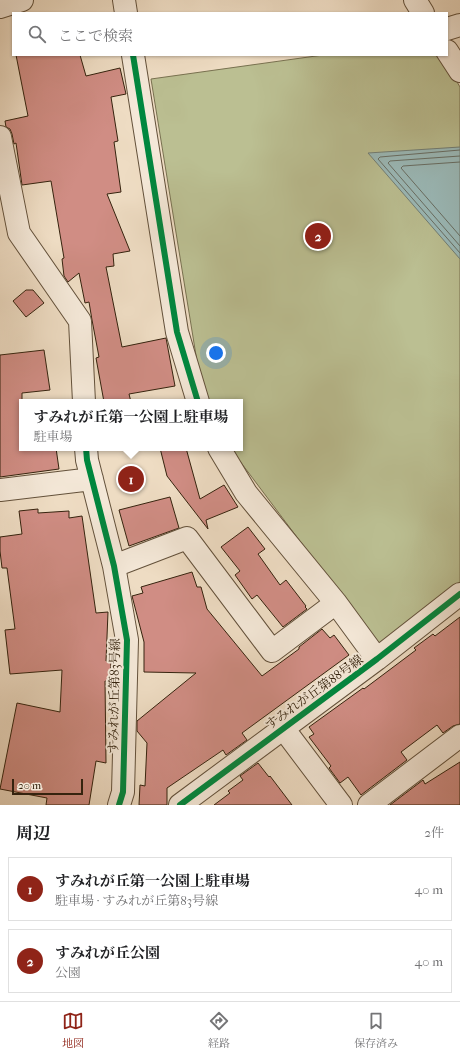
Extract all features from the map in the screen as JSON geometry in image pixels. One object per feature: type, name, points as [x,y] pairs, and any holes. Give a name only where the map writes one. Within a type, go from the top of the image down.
[{"type":"street","points":[[0,7],[22,0]]},
{"type":"street","points":[[124,0],[126,12]]},
{"type":"street","points":[[415,0],[422,12]]},
{"type":"street","points":[[448,29],[460,25]]},
{"type":"street","points":[[448,53],[460,71]]},
{"type":"street","points":[[133,56],[177,332],[197,399]]},
{"type":"street","points":[[0,137],[18,233],[80,321],[84,399]]},
{"type":"street","name":"すみれが丘第83号線","points":[[86,451],[87,460],[114,566],[127,640],[123,792],[119,805]]},
{"type":"street","points":[[221,451],[246,493],[336,603],[377,659]]},
{"type":"street","points":[[0,490],[92,479]]},
{"type":"street","points":[[114,566],[187,538],[272,651],[336,603]]},
{"type":"street","name":"すみれが丘第88号線","points":[[180,805],[377,659],[460,594]]},
{"type":"street","points":[[283,728],[341,805]]},
{"type":"street","points":[[368,805],[460,736]]},
{"type":"green space","points":[[316,56],[442,56],[460,87],[460,582],[378,645],[232,451],[243,451],[243,399],[206,399],[201,386],[151,79]]},
{"type":"water","points":[[460,147],[460,259],[368,153]]},
{"type":"building","points":[[16,56],[80,56],[86,76],[120,68],[126,94],[111,97],[118,141],[114,142],[121,192],[107,194],[130,251],[113,254],[114,266],[106,267],[122,347],[166,338],[175,386],[129,394],[130,399],[103,399],[96,358],[99,357],[89,302],[85,303],[79,273],[68,282],[64,276],[62,259],[64,258],[51,181],[22,185],[16,143],[14,144],[10,129],[6,127],[5,121],[28,116]]},
{"type":"building","points":[[26,290],[33,290],[44,303],[26,317],[13,301]]},
{"type":"building","points":[[44,350],[50,390],[22,393],[22,399],[19,399],[19,451],[56,451],[59,469],[0,477],[0,355]]},
{"type":"building","points":[[161,451],[187,451],[200,499],[224,485],[238,507],[206,520],[208,529],[167,476]]},
{"type":"building","points":[[170,497],[179,528],[129,546],[119,510]]},
{"type":"building","points":[[38,509],[38,513],[69,511],[69,518],[82,516],[96,613],[108,612],[106,661],[111,661],[110,682],[105,681],[106,763],[96,761],[89,805],[46,805],[47,798],[0,789],[17,703],[60,712],[62,670],[10,674],[5,630],[15,629],[7,568],[2,568],[0,537],[22,534],[19,511]]},
{"type":"building","points":[[248,527],[265,549],[258,554],[280,585],[286,580],[306,606],[305,607],[307,609],[283,627],[257,595],[252,599],[235,575],[240,571],[221,547]]},
{"type":"building","points":[[192,572],[197,587],[201,587],[207,609],[262,676],[299,649],[299,647],[322,629],[330,638],[334,635],[349,655],[242,733],[247,740],[226,755],[223,750],[167,788],[167,805],[139,805],[140,785],[145,786],[147,743],[137,731],[137,721],[196,673],[144,672],[144,642],[132,596],[143,593],[141,587]]},
{"type":"building","points":[[460,617],[460,724],[453,726],[443,733],[437,725],[401,752],[407,760],[361,795],[348,777],[340,783],[329,768],[331,766],[309,737],[314,734],[309,727],[363,688],[364,689],[416,650],[414,648],[433,634],[435,636]]},
{"type":"building","points":[[460,762],[460,805],[390,805],[423,780],[425,784]]},
{"type":"building","points":[[258,763],[292,805],[214,805],[230,793],[228,791],[243,780],[240,776]]},
{"type":"cycle path","points":[[133,56],[177,332],[197,399]]},
{"type":"cycle path","points":[[86,451],[87,460],[114,566],[127,640],[123,792],[119,805]]},
{"type":"cycle path","points":[[180,805],[377,659],[460,594]]},
{"type":"place","name":"すみれが丘公園","points":[[318,236]]},
{"type":"place","name":"すみれが丘第一公園上駐車場","points":[[131,479]]}]
